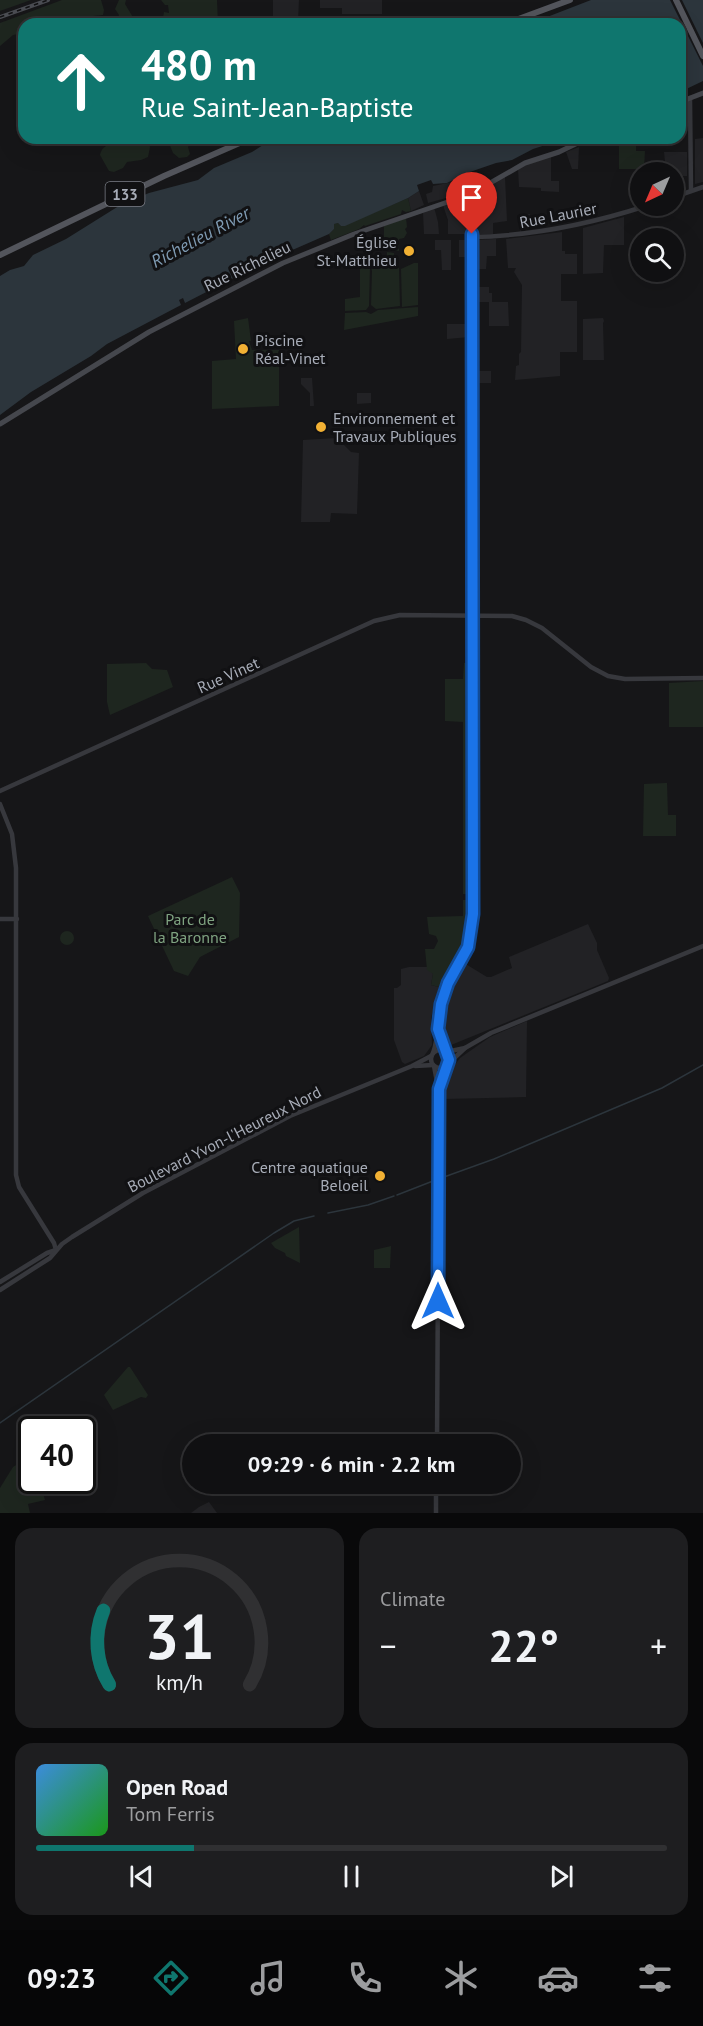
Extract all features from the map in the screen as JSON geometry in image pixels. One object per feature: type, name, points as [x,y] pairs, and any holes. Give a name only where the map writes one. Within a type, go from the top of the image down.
[{"type":"main road","points":[[521,18],[570,0]]},
{"type":"main road","points":[[678,0],[703,48]]},
{"type":"main road","points":[[678,0],[703,56]]},
{"type":"main road","points":[[686,100],[703,93]]},
{"type":"main road","name":"133","points":[[0,255],[164,176],[237,144]]},
{"type":"main road","name":"Rue Richelieu","points":[[0,424],[149,332],[283,262],[433,205],[471,194],[525,163],[576,144]]},
{"type":"street","points":[[690,98],[691,191]]},
{"type":"street","points":[[684,193],[703,187]]},
{"type":"street","points":[[437,1434],[439,1089],[432,1054],[443,994],[466,951],[472,926],[471,194]]},
{"type":"street","name":"Rue Laurier","points":[[472,237],[510,236],[585,224],[630,211]]},
{"type":"street","name":"Rue Vinet","points":[[0,791],[381,618],[400,615],[512,616],[533,623],[549,632],[591,667],[608,676],[703,678]]},
{"type":"street","points":[[0,804],[15,849],[16,1175],[19,1187],[54,1243],[56,1250]]},
{"type":"street","points":[[0,919],[17,919]]},
{"type":"street","points":[[433,1066],[440,1069],[465,1048],[495,1031],[703,946]]},
{"type":"street","points":[[438,1029],[445,1052],[449,1057],[439,1089]]},
{"type":"street","points":[[432,1054],[438,1050],[445,1052],[465,1048]]},
{"type":"street","name":"Boulevard Yvon-l'Heureux Nord","points":[[0,1290],[50,1258],[72,1237],[143,1193],[287,1117],[412,1066],[432,1054]]},
{"type":"street","name":"Boulevard Yvon-l'Heureux Nord","points":[[412,1066],[433,1066]]},
{"type":"street","name":"Boulevard Yvon-l'Heureux Nord","points":[[0,1282],[47,1253],[56,1250]]},
{"type":"street","points":[[436,1494],[436,1513]]},
{"type":"shaded area","points":[[273,0],[299,0],[298,18],[273,18]]},
{"type":"shaded area","points":[[320,0],[382,0],[382,14],[342,14],[342,8],[320,8]]},
{"type":"shaded area","points":[[703,138],[703,182],[695,184],[695,139]]},
{"type":"shaded area","points":[[579,147],[578,169],[572,169],[566,152]]},
{"type":"shaded area","points":[[664,152],[687,152],[687,176],[684,176],[684,162],[665,162]]},
{"type":"shaded area","points":[[551,157],[551,181],[559,181],[559,192],[519,187],[518,169]]},
{"type":"shaded area","points":[[505,177],[507,221],[493,223],[493,234],[476,234],[475,195]]},
{"type":"shaded area","points":[[462,180],[464,193],[428,203],[426,194],[432,192],[433,186]]},
{"type":"shaded area","points":[[419,191],[424,205],[411,211],[408,198]]},
{"type":"shaded area","points":[[468,199],[469,234],[448,234],[448,220],[443,205]]},
{"type":"shaded area","points":[[434,207],[439,234],[424,234],[423,213]]},
{"type":"shaded area","points":[[530,214],[532,227],[520,232],[519,216]]},
{"type":"shaded area","points":[[624,217],[624,245],[604,245],[603,273],[583,274],[583,228]]},
{"type":"shaded area","points":[[562,232],[562,251],[565,251],[565,254],[577,254],[577,274],[561,274],[561,301],[577,301],[577,352],[560,352],[560,376],[515,380],[516,366],[519,365],[521,352],[522,285],[514,272],[516,268],[508,268],[506,239]]},
{"type":"shaded area","points":[[496,239],[496,256],[487,256],[486,269],[475,269],[475,240]]},
{"type":"shaded area","points":[[435,240],[451,240],[451,270],[442,270],[441,250],[435,250]]},
{"type":"shaded area","points":[[459,240],[469,240],[469,257],[459,257]]},
{"type":"shaded area","points":[[475,287],[489,287],[492,302],[508,302],[509,326],[489,326],[489,302],[475,302]]},
{"type":"shaded area","points":[[603,318],[604,360],[583,360],[583,319]]},
{"type":"shaded area","points":[[447,324],[469,324],[469,337],[447,339]]},
{"type":"shaded area","points":[[475,371],[491,371],[491,383],[475,383]]},
{"type":"shaded area","points":[[301,378],[312,378],[314,406],[310,406],[310,393],[301,384]]},
{"type":"shaded area","points":[[357,393],[371,393],[371,403],[357,404]]},
{"type":"shaded area","points":[[337,438],[351,452],[359,453],[357,514],[331,513],[330,522],[301,522],[303,440]]},
{"type":"shaded area","points":[[588,924],[597,943],[597,950],[609,978],[608,981],[451,1045],[447,1044],[442,1027],[445,1001],[464,963],[487,977],[491,977],[512,968],[509,957]]},
{"type":"shaded area","points":[[427,967],[433,974],[431,985],[439,987],[431,1018],[432,1045],[424,1056],[405,1064],[402,1062],[394,1040],[394,988],[401,985],[401,969]]},
{"type":"shaded area","points":[[527,1021],[526,1097],[443,1099],[447,1075],[460,1058],[490,1037]]},
{"type":"shaded area","points":[[209,1502],[217,1513],[191,1513],[199,1507]]},
{"type":"green space","points":[[0,0],[31,0],[0,11]]},
{"type":"green space","points":[[62,0],[101,0],[104,10],[103,15],[82,18],[18,18],[18,34],[13,35],[0,46],[0,23]]},
{"type":"green space","points":[[119,0],[126,0],[125,4],[133,18],[118,18],[119,15],[115,9]]},
{"type":"green space","points":[[161,0],[217,0],[218,18],[163,18],[164,12],[169,13],[168,5]]},
{"type":"green space","points":[[149,144],[150,147],[148,157],[127,162],[123,168],[114,172],[109,171],[100,155],[101,151],[109,145]]},
{"type":"green space","points":[[169,144],[190,144],[188,147],[190,154],[187,157],[179,158],[173,153]]},
{"type":"green space","points":[[619,144],[636,144],[636,151],[645,151],[644,162],[630,162],[630,169],[619,169]]},
{"type":"green space","points":[[471,176],[473,190],[464,193],[462,180]]},
{"type":"green space","points":[[408,198],[411,211],[402,210],[401,214],[364,225],[331,240],[329,234],[334,229],[333,224],[345,225]]},
{"type":"green space","points":[[406,218],[407,233],[404,238],[399,239],[399,251],[384,249],[384,226]]},
{"type":"green space","points":[[387,252],[394,253],[394,264],[399,268],[400,306],[376,309],[371,305],[372,271],[370,263],[387,264]]},
{"type":"green space","points":[[418,263],[418,305],[402,307],[401,269]]},
{"type":"green space","points":[[360,264],[368,264],[370,267],[369,306],[366,310],[345,311],[345,299],[360,297]]},
{"type":"green space","points":[[418,307],[418,316],[344,330],[345,313],[366,312],[371,314],[378,310]]},
{"type":"green space","points":[[248,318],[251,341],[249,341],[252,350],[279,350],[279,406],[212,409],[212,361],[236,359],[234,321]]},
{"type":"green space","points":[[146,663],[152,669],[167,670],[173,687],[110,715],[107,702],[107,664]]},
{"type":"green space","points":[[464,663],[468,663],[471,667],[471,891],[468,894],[463,894],[463,722],[445,721],[445,679],[463,679]]},
{"type":"green space","points":[[703,681],[703,727],[669,727],[669,683]]},
{"type":"green space","points":[[667,783],[668,815],[676,815],[676,836],[643,836],[644,784]]},
{"type":"green space","name":"Parc de la Baronne","points":[[232,877],[240,893],[239,937],[200,957],[188,976],[174,971],[148,916]]},
{"type":"green space","points":[[463,900],[467,900],[466,927],[462,945],[439,987],[431,985],[433,974],[427,970],[425,949],[434,949],[438,941],[436,936],[429,934],[427,917],[463,916]]},
{"type":"green space","points":[[469,901],[471,903],[469,928],[464,947],[440,988],[465,942]]},
{"type":"green space","points":[[64,931],[70,931],[74,938],[70,945],[64,945],[60,941],[60,935]]},
{"type":"green space","points":[[299,1227],[300,1263],[286,1256],[271,1243]]},
{"type":"green space","points":[[391,1246],[390,1268],[374,1268],[374,1250]]},
{"type":"green space","points":[[128,1367],[148,1395],[146,1398],[141,1397],[113,1410],[104,1395]]},
{"type":"green space","points":[[18,1464],[18,1494],[43,1494],[45,1500],[28,1504],[30,1513],[0,1513],[0,1488],[13,1467]]},
{"type":"water","points":[[591,0],[703,0],[703,81],[686,89],[686,18],[544,18]]},
{"type":"water","name":"Richelieu River","points":[[265,144],[549,144],[512,160],[467,173],[447,183],[433,184],[431,180],[417,185],[419,191],[408,198],[345,226],[334,224],[334,229],[329,234],[265,262],[185,303],[183,298],[179,300],[181,305],[107,344],[31,392],[0,415],[0,276],[24,266],[33,255],[66,239],[122,204],[149,193],[198,180],[214,168],[252,152]]},
{"type":"pier","points":[[670,0],[682,0],[703,43],[703,66],[686,32],[686,18],[679,18]]},
{"type":"waterway","points":[[444,1177],[494,1159],[662,1088],[703,1065]]},
{"type":"waterway","points":[[397,1195],[433,1181]]},
{"type":"waterway","points":[[328,1213],[368,1205],[394,1196]]},
{"type":"waterway","points":[[0,1423],[274,1233],[294,1221],[314,1216]]},
{"type":"railway","points":[[0,17],[48,0]]},
{"type":"place","name":"Église St-Matthieu","points":[[409,251]]},
{"type":"place","name":"Piscine Réal-Vinet","points":[[243,349]]},
{"type":"place","name":"Environnement et Travaux Publiques","points":[[321,427]]},
{"type":"place","name":"Centre aquatique Beloeil","points":[[380,1176]]},
{"type":"route","points":[[438,1301],[439,1089],[449,1060],[438,1029],[438,1021],[444,992],[470,942],[473,914],[472,234]]}]
